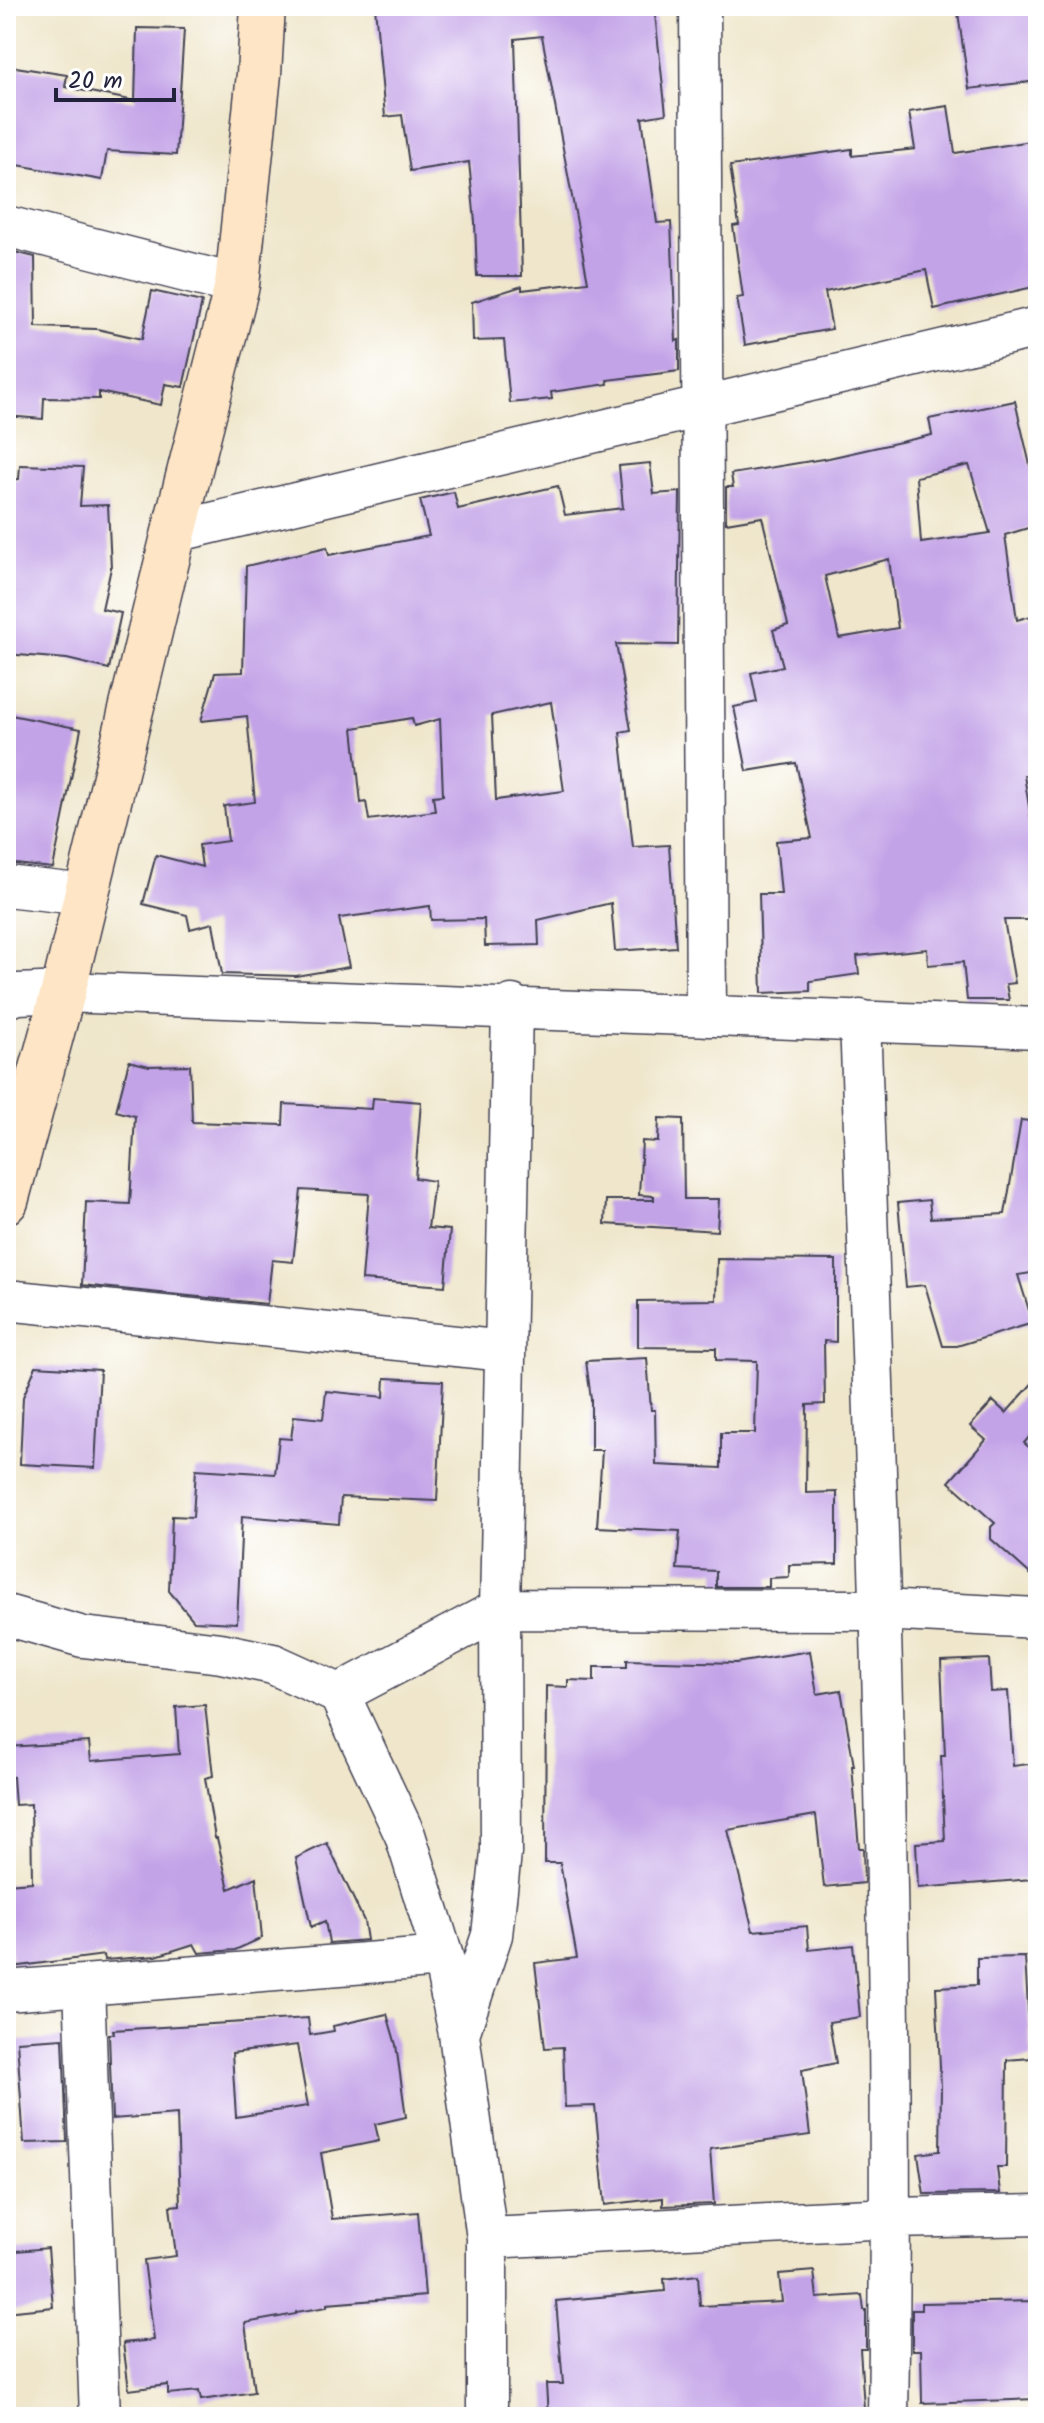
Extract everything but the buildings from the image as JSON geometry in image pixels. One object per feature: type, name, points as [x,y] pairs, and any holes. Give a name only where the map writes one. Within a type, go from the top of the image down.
[{"type":"street","points":[[6,1201],[63,992],[237,285],[263,6]]},
{"type":"street","points":[[700,6],[706,1016]]},
{"type":"street","points":[[6,226],[237,285]]},
{"type":"street","points":[[174,532],[1038,327]]},
{"type":"street","points":[[6,886],[87,895]]},
{"type":"street","points":[[6,998],[18,994],[63,992],[512,1005],[706,1016],[1038,1028]]},
{"type":"street","points":[[459,2034],[492,1935],[501,1853],[500,1609],[512,1005]]},
{"type":"street","points":[[860,1020],[881,1610],[891,2218],[888,2417]]},
{"type":"street","points":[[6,1300],[505,1351]]},
{"type":"street","points":[[339,1694],[500,1609],[881,1610],[1038,1618]]},
{"type":"street","points":[[6,1615],[83,1637],[221,1653],[273,1664],[339,1694],[405,1835],[443,1957],[459,2034],[487,2238],[487,2417]]},
{"type":"street","points":[[6,1991],[443,1957]]},
{"type":"street","points":[[84,1985],[100,2417]]},
{"type":"street","points":[[487,2238],[891,2218],[1038,2215]]}]
